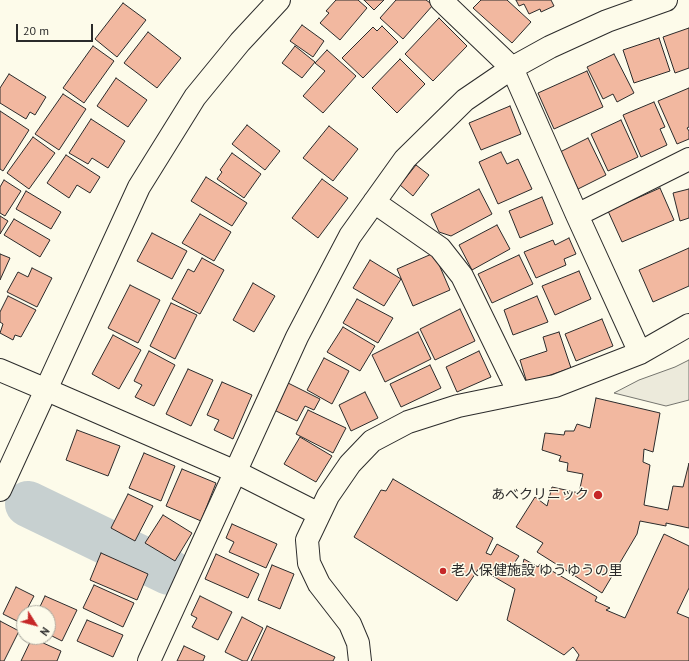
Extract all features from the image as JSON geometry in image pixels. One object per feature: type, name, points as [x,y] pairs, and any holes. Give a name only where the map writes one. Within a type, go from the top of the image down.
[{"type":"street","points":[[0,490],[139,187],[195,96],[240,42],[278,0]]},
{"type":"street","points":[[441,0],[512,68],[576,215],[640,353]]},
{"type":"street","points":[[150,661],[297,337],[350,236],[406,159],[466,100],[512,68],[550,47],[607,21],[666,0]]},
{"type":"street","points":[[576,215],[689,160]]},
{"type":"street","points":[[374,202],[440,248],[462,276],[519,394]]},
{"type":"street","points":[[360,661],[358,644],[350,624],[319,584],[308,563],[307,540],[328,496],[350,464],[372,441],[408,422],[458,406],[555,386],[640,353],[689,325]]},
{"type":"street","points":[[0,370],[236,472],[319,514]]},
{"type":"shaded area","points":[[689,360],[689,400],[666,406],[614,393],[639,380],[675,367]]},
{"type":"building","points":[[336,0],[358,0],[367,8],[340,40],[320,23],[329,13],[326,11]]},
{"type":"building","points":[[364,0],[384,0],[374,10]]},
{"type":"building","points":[[396,0],[426,0],[433,5],[403,39],[380,18]]},
{"type":"building","points":[[481,0],[507,0],[531,22],[512,43],[473,8]]},
{"type":"building","points":[[516,0],[551,0],[554,6],[541,12],[540,9],[529,14],[524,4],[519,6]]},
{"type":"building","points":[[123,3],[146,20],[117,57],[95,39]]},
{"type":"building","points":[[439,18],[467,46],[433,81],[405,54]]},
{"type":"building","points":[[302,25],[324,41],[313,57],[290,41]]},
{"type":"building","points":[[382,26],[398,42],[363,78],[342,58],[373,27],[377,31]]},
{"type":"building","points":[[689,28],[689,68],[675,73],[663,37]]},
{"type":"building","points":[[148,32],[181,58],[157,88],[124,63]]},
{"type":"building","points":[[659,38],[670,71],[634,83],[623,50]]},
{"type":"building","points":[[93,46],[114,61],[84,103],[63,88]]},
{"type":"building","points":[[295,46],[315,62],[302,78],[282,63]]},
{"type":"building","points":[[327,50],[356,76],[323,113],[303,96],[325,71],[315,63]]},
{"type":"building","points":[[614,54],[634,93],[617,102],[613,94],[603,99],[587,67]]},
{"type":"building","points":[[400,59],[425,84],[397,113],[372,88]]},
{"type":"building","points":[[587,71],[603,107],[554,129],[538,93]]},
{"type":"building","points":[[9,74],[46,97],[35,115],[30,112],[26,119],[0,103],[0,88]]},
{"type":"building","points":[[116,78],[147,100],[128,127],[97,106]]},
{"type":"building","points":[[689,88],[689,127],[687,128],[689,131],[689,139],[677,144],[658,101]]},
{"type":"building","points":[[63,94],[86,109],[59,150],[35,134]]},
{"type":"building","points":[[654,102],[665,127],[660,129],[667,145],[641,157],[623,115]]},
{"type":"building","points":[[510,106],[521,134],[481,150],[469,123]]},
{"type":"building","points":[[0,111],[29,130],[3,171],[0,169]]},
{"type":"building","points":[[91,119],[125,141],[108,168],[92,158],[88,164],[69,153]]},
{"type":"building","points":[[621,120],[638,157],[608,171],[591,134]]},
{"type":"building","points":[[247,125],[280,151],[265,170],[232,144]]},
{"type":"building","points":[[329,126],[358,149],[333,181],[303,158]]},
{"type":"building","points":[[33,137],[55,153],[29,189],[7,173]]},
{"type":"building","points":[[588,138],[606,175],[578,189],[560,152]]},
{"type":"building","points":[[501,152],[507,164],[518,159],[532,189],[498,204],[479,162]]},
{"type":"building","points":[[232,153],[261,174],[244,198],[217,179],[222,172],[220,170]]},
{"type":"building","points":[[66,155],[100,177],[90,193],[77,185],[69,198],[47,183]]},
{"type":"building","points":[[416,165],[429,175],[413,196],[400,185]]},
{"type":"building","points":[[206,177],[247,203],[232,226],[191,201]]},
{"type":"building","points":[[322,179],[348,198],[318,238],[292,218]]},
{"type":"building","points":[[4,180],[21,191],[5,216],[0,213],[0,187]]},
{"type":"building","points":[[660,188],[674,220],[622,242],[608,211]]},
{"type":"building","points":[[479,189],[492,214],[451,236],[439,232],[431,214]]},
{"type":"building","points":[[689,189],[689,218],[680,221],[673,193]]},
{"type":"building","points":[[26,191],[61,212],[51,229],[16,209]]},
{"type":"building","points":[[542,197],[553,224],[520,238],[509,211]]},
{"type":"building","points":[[200,214],[231,232],[214,261],[182,243]]},
{"type":"building","points":[[0,216],[8,221],[0,234]]},
{"type":"building","points":[[14,219],[50,240],[40,257],[4,235]]},
{"type":"building","points":[[497,225],[510,249],[472,270],[459,245]]},
{"type":"building","points":[[152,233],[187,251],[172,279],[137,261]]},
{"type":"building","points":[[569,238],[576,254],[564,259],[566,265],[536,278],[524,252],[553,240],[555,245]]},
{"type":"building","points":[[689,248],[689,286],[653,302],[639,270]]},
{"type":"building","points":[[434,253],[450,290],[413,306],[397,269]]},
{"type":"building","points":[[0,254],[10,258],[0,280]]},
{"type":"building","points":[[519,255],[533,284],[492,303],[478,274]]},
{"type":"building","points":[[202,258],[224,270],[200,314],[172,299],[188,269],[194,272]]},
{"type":"building","points":[[370,260],[401,279],[384,306],[353,288]]},
{"type":"building","points":[[32,268],[52,278],[37,307],[7,292],[18,272],[28,277]]},
{"type":"building","points":[[579,271],[591,299],[555,315],[542,286]]},
{"type":"building","points":[[253,283],[275,296],[254,332],[233,320]]},
{"type":"building","points":[[130,285],[160,300],[138,343],[108,328]]},
{"type":"building","points":[[8,296],[36,310],[21,337],[15,335],[13,340],[0,333],[3,324],[0,322],[0,312]]},
{"type":"building","points":[[537,296],[548,322],[513,335],[504,310]]},
{"type":"building","points":[[357,299],[393,318],[378,343],[343,323]]},
{"type":"building","points":[[171,303],[197,315],[175,359],[150,346]]},
{"type":"building","points":[[460,309],[475,341],[435,360],[420,329]]},
{"type":"building","points":[[602,319],[613,346],[576,361],[565,334]]},
{"type":"building","points":[[343,327],[375,346],[360,371],[327,352]]},
{"type":"building","points":[[418,332],[431,359],[385,382],[372,355]]},
{"type":"building","points":[[559,332],[571,368],[527,383],[520,360],[547,351],[543,337]]},
{"type":"building","points":[[113,335],[141,350],[119,389],[92,374]]},
{"type":"building","points":[[149,351],[175,365],[154,406],[135,397],[142,385],[134,381]]},
{"type":"building","points":[[479,351],[491,377],[457,392],[446,367]]},
{"type":"building","points":[[324,358],[349,371],[332,404],[307,390]]},
{"type":"building","points":[[430,365],[441,388],[401,407],[390,384]]},
{"type":"building","points":[[188,369],[213,380],[191,426],[166,414]]},
{"type":"building","points":[[222,382],[252,395],[233,439],[214,430],[219,420],[207,415]]},
{"type":"building","points":[[288,383],[320,399],[314,410],[305,406],[297,421],[274,410]]},
{"type":"building","points":[[365,392],[378,418],[351,431],[339,405]]},
{"type":"building","name":"あべクリニック","points":[[596,398],[660,413],[653,452],[644,449],[643,462],[650,465],[644,505],[668,510],[673,486],[683,487],[689,463],[689,528],[666,523],[666,526],[640,521],[637,534],[602,593],[537,552],[543,543],[516,527],[535,497],[547,506],[552,487],[579,493],[583,474],[567,471],[568,463],[559,461],[561,456],[542,450],[545,433],[564,435],[565,431],[574,431],[577,424],[590,428]]},
{"type":"building","points":[[308,410],[346,428],[333,453],[296,434]]},
{"type":"building","points":[[77,430],[120,446],[108,476],[66,460]]},
{"type":"building","points":[[300,437],[332,456],[316,482],[284,464]]},
{"type":"building","points":[[144,453],[175,466],[161,501],[129,488]]},
{"type":"building","points":[[182,469],[216,483],[201,521],[166,506]]},
{"type":"building","name":"老人保健施設 ゆうゆうの里","points":[[393,479],[493,538],[486,553],[491,555],[497,544],[519,556],[511,568],[521,573],[524,559],[538,567],[540,564],[597,597],[595,601],[610,608],[606,610],[625,618],[664,534],[689,546],[689,588],[677,613],[689,618],[689,661],[576,661],[579,655],[573,647],[564,655],[507,620],[515,589],[479,568],[457,601],[354,537],[381,490],[386,491]]},
{"type":"building","points":[[128,494],[153,506],[135,541],[111,528]]},
{"type":"building","points":[[163,515],[192,533],[175,561],[145,543]]},
{"type":"building","points":[[232,524],[277,544],[266,568],[229,552],[234,542],[226,538]]},
{"type":"building","points":[[101,553],[148,574],[137,600],[90,580]]},
{"type":"building","points":[[216,554],[259,574],[248,598],[205,579]]},
{"type":"building","points":[[272,565],[294,574],[280,609],[258,600]]},
{"type":"building","points":[[94,585],[134,603],[123,627],[83,608]]},
{"type":"building","points":[[16,587],[34,596],[29,605],[16,605],[16,620],[3,614]]},
{"type":"building","points":[[45,596],[77,610],[62,641],[56,638],[56,605],[41,605]]},
{"type":"building","points":[[200,596],[232,612],[218,640],[192,627],[197,618],[191,615]]},
{"type":"building","points":[[242,617],[263,628],[247,661],[243,661],[225,652]]},
{"type":"building","points":[[87,620],[123,635],[113,657],[77,641]]},
{"type":"building","points":[[0,621],[16,629],[16,637],[4,661],[0,661]]},
{"type":"building","points":[[267,626],[335,657],[333,661],[251,661]]},
{"type":"building","points":[[29,645],[48,645],[61,651],[57,661],[21,661]]},
{"type":"building","points":[[184,646],[205,656],[203,661],[177,661]]},
{"type":"waterway","points":[[28,504],[169,572]]},
{"type":"place","name":"あべクリニック","points":[[598,495]]},
{"type":"place","name":"老人保健施設 ゆうゆうの里","points":[[443,571]]}]
